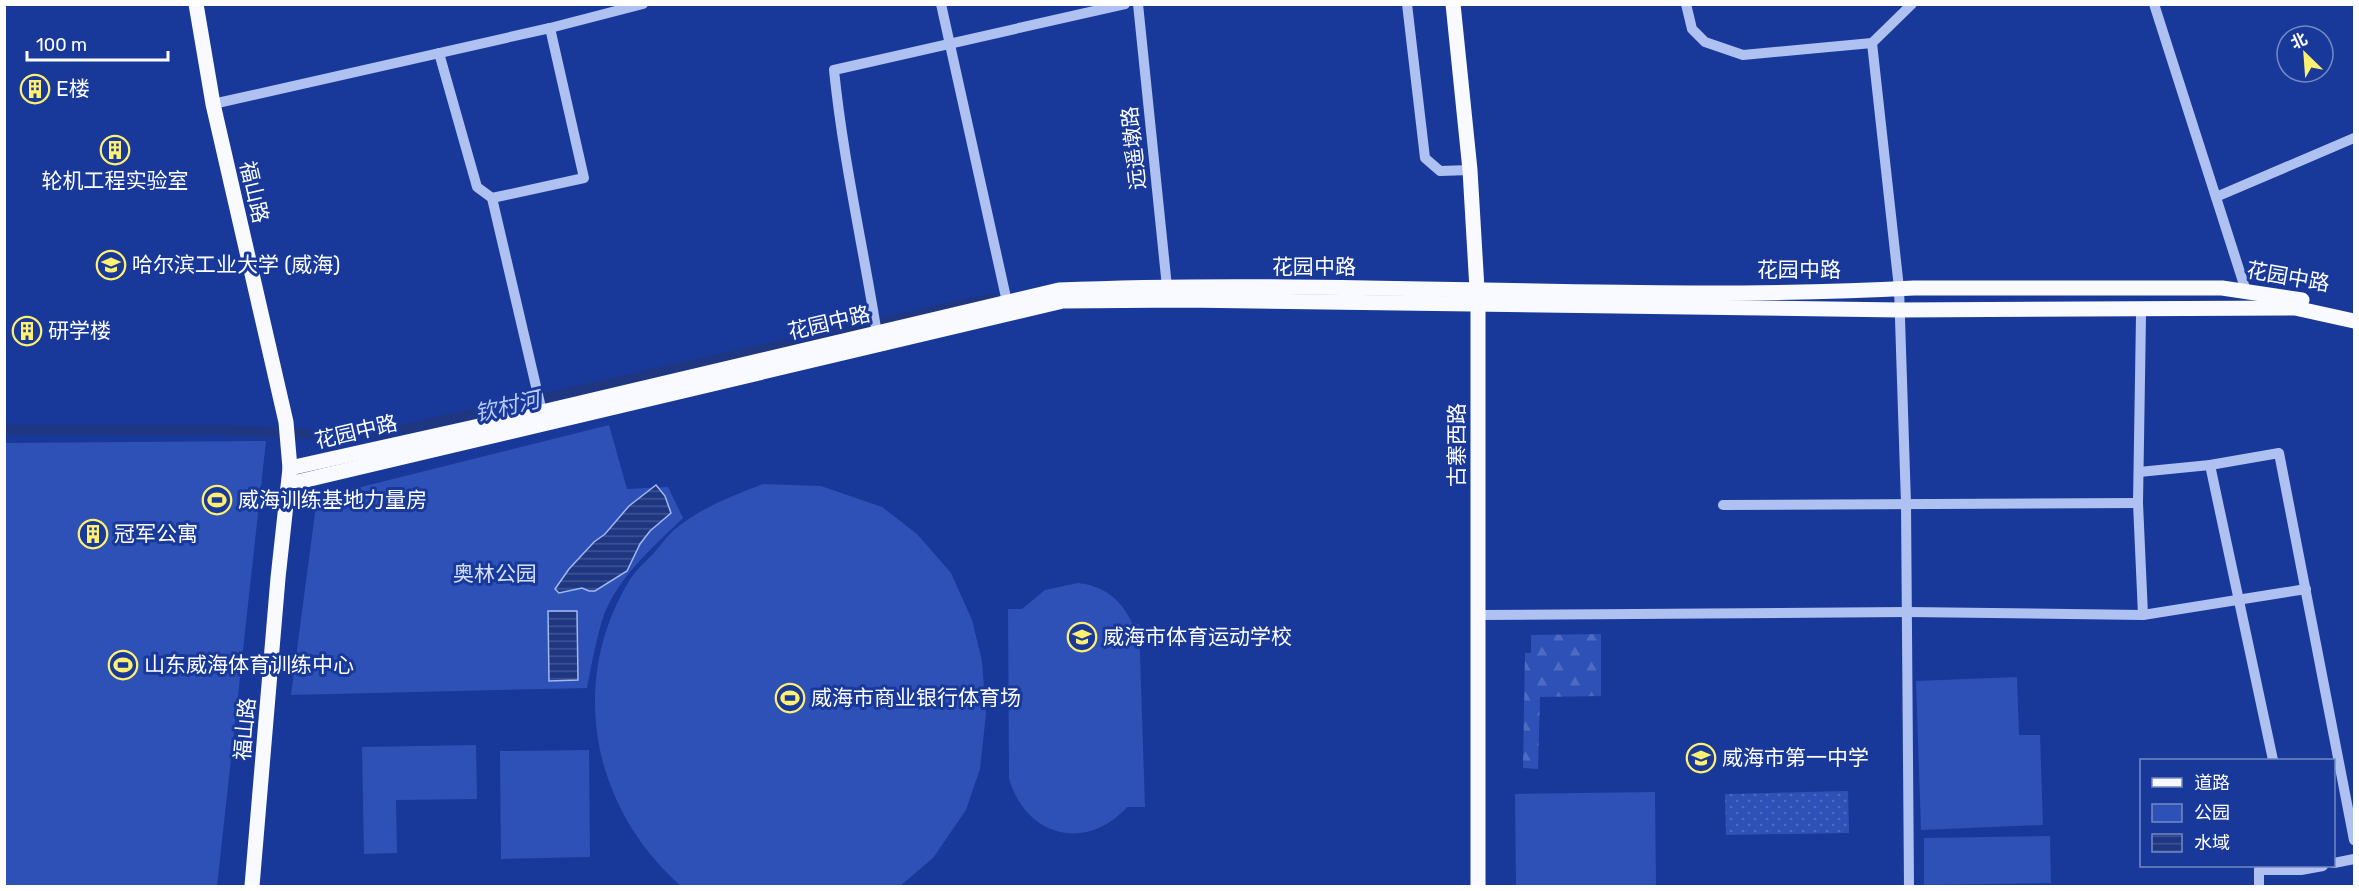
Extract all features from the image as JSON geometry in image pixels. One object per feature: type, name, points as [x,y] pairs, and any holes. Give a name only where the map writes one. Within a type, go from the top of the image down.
[{"type":"main road","name":"福山路","points":[[196,4],[213,104],[286,422],[290,468],[278,578],[252,886]]},
{"type":"main road","name":"古寨西路","points":[[1453,4],[1470,170],[1478,306],[1478,886]]},
{"type":"main road","name":"花园中路","points":[[290,468],[876,328],[1059,290],[1167,287],[1663,291],[2222,288],[2355,311]]},
{"type":"main road","points":[[289,484],[1062,301],[1184,300],[1478,306],[1899,309],[2295,308],[2355,321]]},
{"type":"street","points":[[213,104],[550,28],[643,4]]},
{"type":"street","points":[[941,4],[1007,302]]},
{"type":"street","points":[[876,328],[864,250],[840,128],[834,70],[1125,4]]},
{"type":"street","name":"远遥墩路","points":[[1138,4],[1167,287]]},
{"type":"street","points":[[1407,4],[1425,158],[1440,171],[1470,170]]},
{"type":"street","points":[[1686,4],[1692,29],[1705,42],[1743,55],[1872,43],[1912,4]]},
{"type":"street","points":[[2154,4],[2246,291]]},
{"type":"street","points":[[492,198],[584,178],[550,28]]},
{"type":"street","points":[[1872,43],[1899,288],[1906,504],[1909,886]]},
{"type":"street","points":[[439,53],[477,187],[492,198],[541,409]]},
{"type":"street","points":[[2216,197],[2355,138]]},
{"type":"street","points":[[2140,316],[2138,503],[2143,615]]},
{"type":"street","points":[[2139,472],[2210,465],[2279,453],[2355,840]]},
{"type":"street","points":[[2210,465],[2273,759]]},
{"type":"street","points":[[1723,505],[2138,503]]},
{"type":"street","points":[[1478,615],[1907,612],[2143,615],[2306,589]]},
{"type":"street","points":[[2335,863],[2355,859]]},
{"type":"street","points":[[2259,886],[2261,868],[2301,870],[2318,867]]},
{"type":"green space","name":"奥林公园","points":[[609,425],[627,489],[668,487],[683,518],[624,579],[607,608],[595,648],[587,688],[291,695],[317,498]]},
{"type":"green space","name":"山东威海体育训练中心","points":[[266,441],[217,886],[5,886],[5,443]]},
{"type":"green space","name":"威海市商业银行体育场","points":[[763,484],[821,486],[882,507],[917,534],[951,573],[972,620],[982,661],[986,714],[980,769],[966,810],[933,858],[900,886],[681,886],[651,855],[627,820],[610,783],[599,743],[595,702],[599,661],[610,621],[629,581],[668,536],[684,522],[717,503]]},
{"type":"green space","points":[[1078,583],[1096,587],[1111,595],[1123,607],[1132,623],[1139,624],[1145,807],[1127,807],[1111,821],[1094,830],[1076,833],[1059,832],[1043,825],[1028,813],[1017,798],[1009,778],[1008,609],[1022,609],[1045,590]]},
{"type":"green space","points":[[1601,634],[1601,696],[1540,697],[1538,769],[1523,768],[1525,653],[1531,653],[1531,635]]},
{"type":"green space","points":[[2017,677],[2019,735],[2040,735],[2043,825],[1921,830],[1916,681]]},
{"type":"green space","points":[[476,745],[477,799],[396,800],[397,853],[364,854],[362,747]]},
{"type":"green space","points":[[589,750],[590,857],[501,859],[500,751]]},
{"type":"green space","points":[[1848,791],[1849,833],[1726,835],[1725,794]]},
{"type":"green space","points":[[1655,792],[1656,886],[1516,886],[1515,794]]},
{"type":"green space","points":[[2050,836],[2051,883],[1924,885],[1924,838]]},
{"type":"water","points":[[656,485],[665,496],[671,513],[650,531],[640,544],[627,571],[595,591],[582,588],[559,593],[555,589],[569,569],[594,542],[605,534],[629,506]]},
{"type":"water","points":[[548,611],[577,611],[578,680],[549,681]]},
{"type":"waterway","name":"钦村河","points":[[4,430],[220,430],[354,436],[383,434],[992,298]]},
{"type":"place","name":"E楼","points":[[35,89]]},
{"type":"place","name":"轮机工程实验室","points":[[115,150]]},
{"type":"place","name":"哈尔滨工业大学 (威海)","points":[[111,265]]},
{"type":"place","name":"研学楼","points":[[27,331]]},
{"type":"place","name":"威海训练基地力量房","points":[[217,500]]},
{"type":"place","name":"冠军公寓","points":[[93,534]]},
{"type":"place","name":"威海市体育运动学校","points":[[1082,637]]},
{"type":"place","name":"山东威海体育训练中心","points":[[123,665]]},
{"type":"place","name":"威海市商业银行体育场","points":[[790,698]]},
{"type":"place","name":"威海市第一中学","points":[[1701,758]]}]
